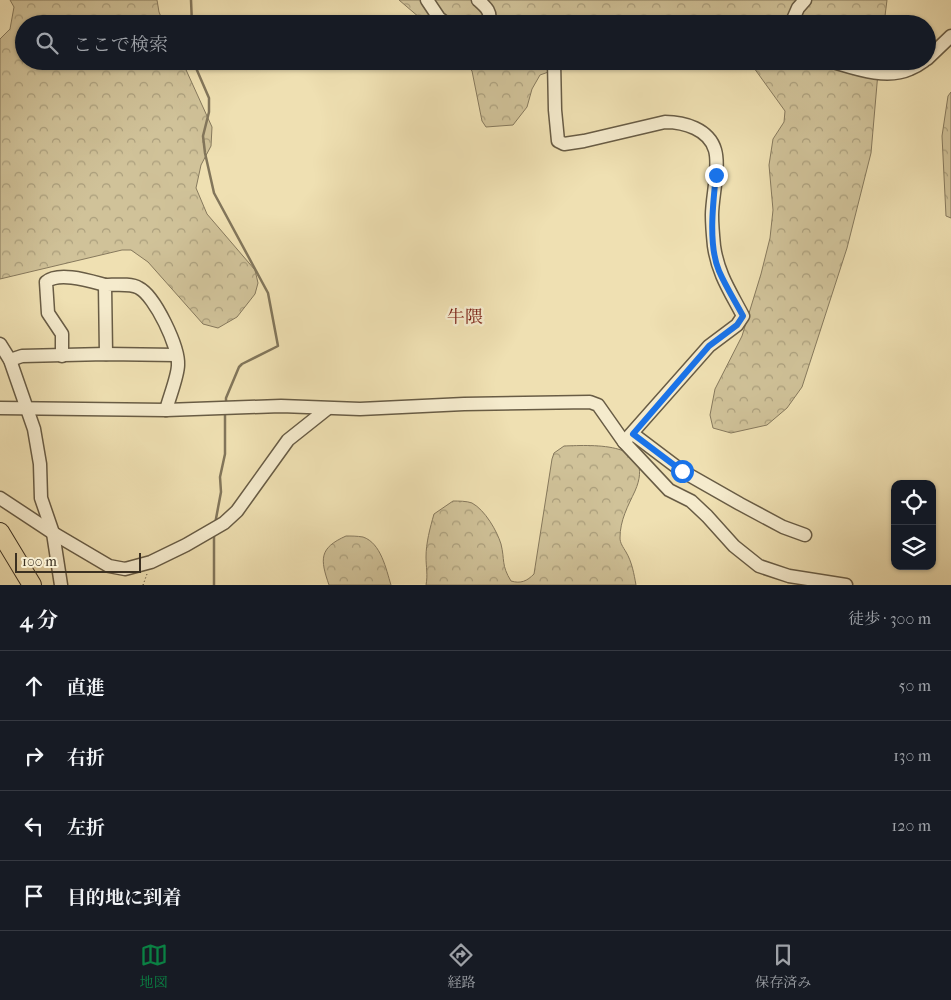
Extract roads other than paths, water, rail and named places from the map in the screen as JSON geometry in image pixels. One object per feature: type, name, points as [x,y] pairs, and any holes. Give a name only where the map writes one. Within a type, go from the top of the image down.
[{"type":"highway","points":[[0,532],[32,585]]},
{"type":"street","points":[[427,0],[437,15]]},
{"type":"street","points":[[478,0],[488,9],[489,15]]},
{"type":"street","points":[[795,15],[805,0]]},
{"type":"street","points":[[936,50],[951,36]]},
{"type":"street","points":[[554,70],[558,141],[564,144],[666,122],[677,122],[688,124],[706,135],[715,150],[716,175],[712,216],[714,245],[719,270],[743,316],[737,325],[709,346],[628,438]]},
{"type":"street","points":[[861,70],[890,73],[909,70]]},
{"type":"street","points":[[62,356],[62,334],[48,313],[46,282],[50,279],[70,277],[105,284],[138,287],[147,293],[169,329],[176,356],[178,366],[166,410]]},
{"type":"street","points":[[105,284],[106,354]]},
{"type":"street","points":[[0,344],[10,360],[34,429],[40,464],[40,498],[52,533],[61,585]]},
{"type":"street","points":[[10,360],[22,356],[106,354],[176,356]]},
{"type":"street","points":[[0,408],[166,410],[281,406],[360,409],[464,404],[590,402],[598,405],[628,438],[669,490],[691,501],[734,546],[759,566],[789,576],[846,585]]},
{"type":"street","points":[[0,498],[52,533],[109,566],[125,569],[151,562],[224,523],[237,511],[288,440],[327,409]]},
{"type":"street","points":[[628,438],[740,504],[784,527],[805,535]]},
{"type":"waterway","points":[[191,0],[192,15]]},
{"type":"waterway","points":[[197,70],[209,98],[209,112],[203,136],[214,193],[268,293],[278,346],[239,367],[226,398],[226,405]]},
{"type":"waterway","points":[[215,524],[221,492],[220,477],[225,454],[225,413]]},
{"type":"waterway","points":[[214,534],[214,585]]},
{"type":"district","name":"牛隈","points":[[465,317]]}]
